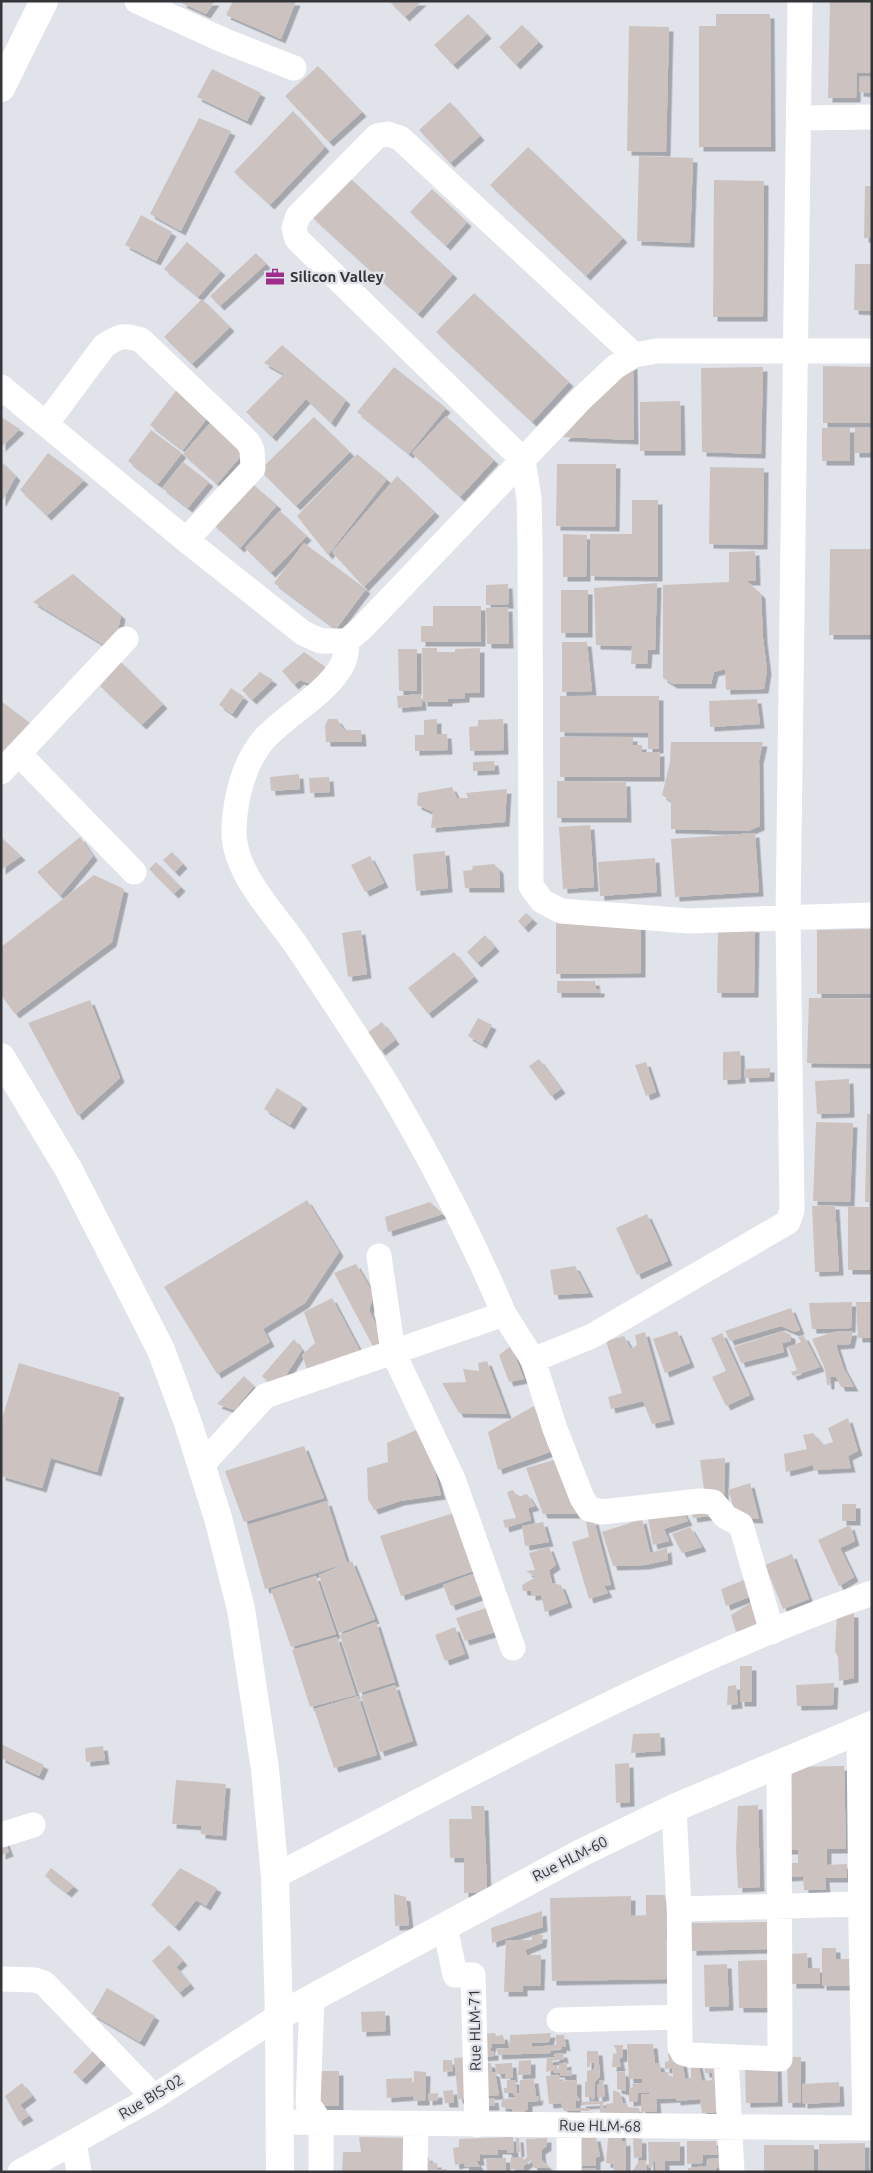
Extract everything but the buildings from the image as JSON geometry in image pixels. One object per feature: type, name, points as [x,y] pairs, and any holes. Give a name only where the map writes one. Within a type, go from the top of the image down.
[{"type":"street","points":[[4,80],[44,1]]},
{"type":"street","points":[[138,1],[225,41],[294,68]]},
{"type":"street","points":[[533,1360],[592,1336],[788,1222],[792,1210],[788,919],[800,1]]},
{"type":"street","points":[[798,118],[872,117]]},
{"type":"street","points":[[634,355],[400,138],[388,134],[377,136],[298,216],[294,228],[297,240],[523,460],[529,498],[530,542],[531,886],[542,901],[561,910],[689,921],[872,915]]},
{"type":"street","points":[[46,424],[104,346],[115,339],[128,336],[141,340],[248,442],[252,450],[253,468],[186,540]]},
{"type":"street","points":[[1,387],[303,634],[321,641],[347,641],[364,627],[578,402],[615,367],[634,355],[657,351],[872,351]]},
{"type":"street","points":[[1,772],[126,638]]},
{"type":"street","points":[[347,641],[346,654],[341,667],[326,684],[265,738],[253,756],[245,774],[235,810],[235,848],[263,902],[293,940],[388,1086],[464,1224],[479,1254],[504,1314],[533,1360],[555,1429],[582,1498],[589,1509],[602,1512],[700,1501],[713,1502],[726,1517],[741,1525],[772,1632]]},
{"type":"street","points":[[19,754],[134,872]]},
{"type":"street","points":[[3,1062],[70,1170],[161,1350],[218,1518],[242,1609],[265,1769],[276,1876],[280,2172]]},
{"type":"street","points":[[379,1256],[393,1352],[453,1479],[513,1648]]},
{"type":"street","points":[[201,1466],[265,1396],[504,1314]]},
{"type":"street","points":[[276,1876],[610,1704],[729,1649],[872,1593]]},
{"type":"street","points":[[865,1728],[866,1906],[861,1930],[868,2128]]},
{"type":"street","name":"Rue HLM-60","points":[[279,2016],[581,1853],[674,1808],[865,1728]]},
{"type":"street","points":[[674,1808],[679,1909],[680,2047],[683,2053],[780,2059],[779,1763]]},
{"type":"street","points":[[1,1835],[34,1825]]},
{"type":"street","points":[[679,1909],[866,1906]]},
{"type":"street","name":"Rue HLM-71","points":[[445,1926],[455,1975],[473,1974],[477,2125]]},
{"type":"street","points":[[1,1979],[35,1980],[44,1983],[154,2096]]},
{"type":"street","points":[[312,1998],[308,2104],[325,2123],[329,2172]]},
{"type":"street","name":"Rue BIS-02","points":[[20,2172],[154,2096],[279,2016]]},
{"type":"street","points":[[558,2020],[679,2017]]},
{"type":"street","points":[[726,2057],[732,2172]]},
{"type":"street","name":"Rue HLM-68","points":[[280,2122],[868,2128]]},
{"type":"street","points":[[321,2172],[325,2123]]},
{"type":"street","points":[[415,2172],[416,2124]]},
{"type":"street","points":[[569,2125],[569,2172]]},
{"type":"street","points":[[74,2142],[79,2172]]},
{"type":"place","name":"Silicon Valley","points":[[275,277]]}]
